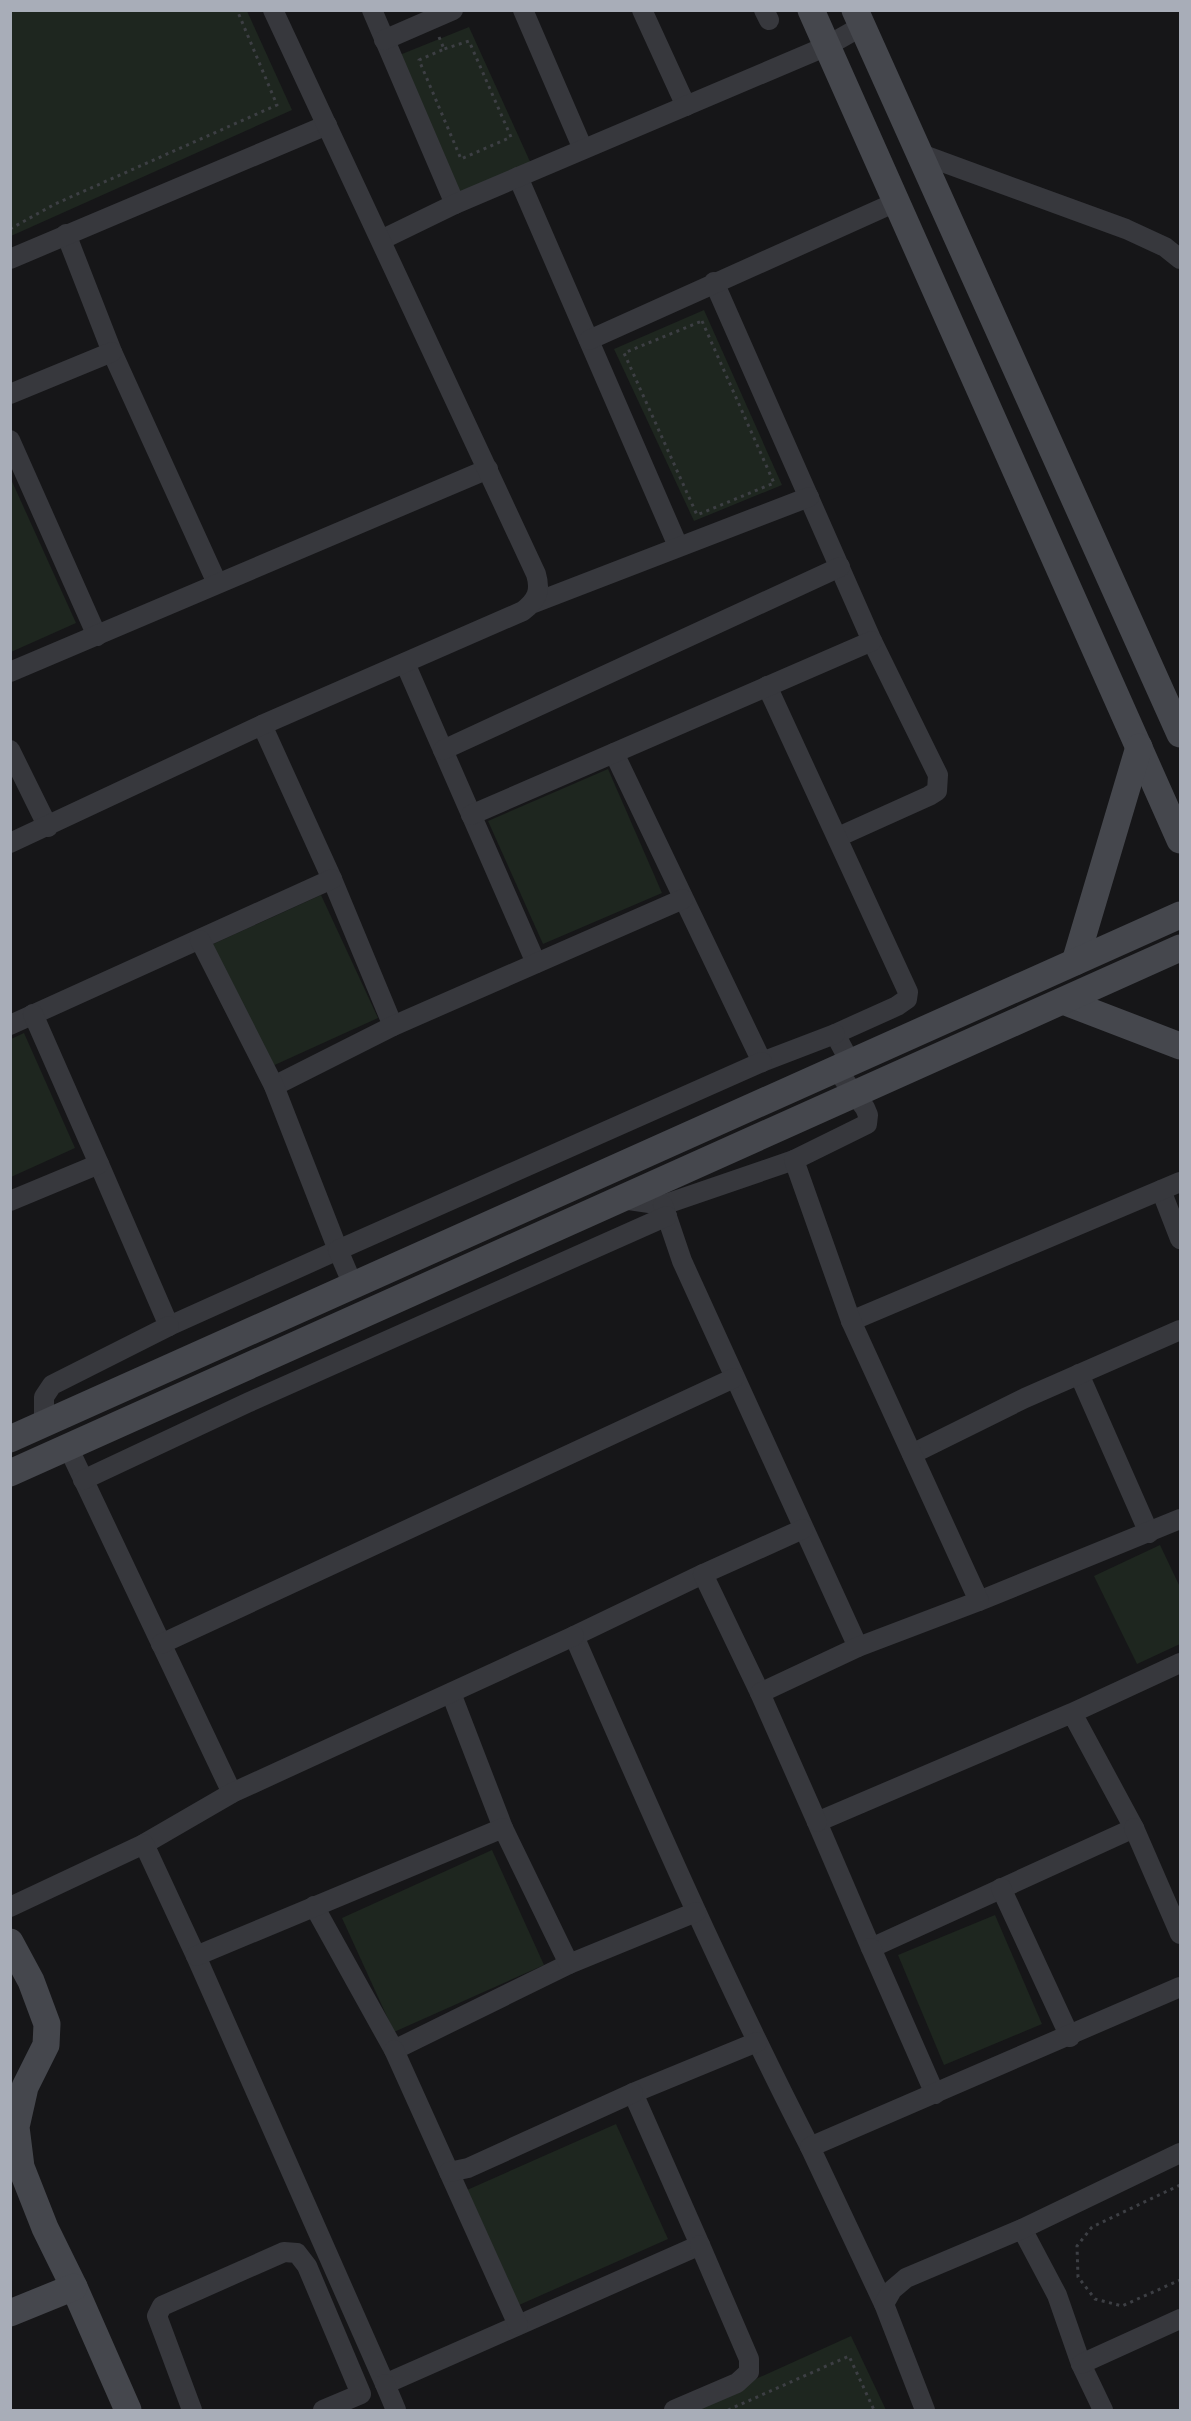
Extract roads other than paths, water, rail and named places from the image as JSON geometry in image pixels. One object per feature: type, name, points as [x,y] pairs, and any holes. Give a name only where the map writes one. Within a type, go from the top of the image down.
[{"type":"main road","points":[[812,10],[1180,840]]},
{"type":"main road","points":[[858,18],[1180,734]]},
{"type":"main road","points":[[1075,962],[1139,747]]},
{"type":"main road","points":[[10,1439],[1180,915]]},
{"type":"main road","points":[[10,1473],[1180,948]]},
{"type":"main road","points":[[1063,1000],[1180,1046]]},
{"type":"main road","points":[[10,1942],[31,1981],[47,2024],[46,2045],[26,2087],[16,2127],[21,2167],[45,2228],[129,2410]]},
{"type":"main road","points":[[10,2313],[74,2287]]},
{"type":"street","points":[[273,10],[536,574],[540,587],[534,603]]},
{"type":"street","points":[[372,10],[455,204]]},
{"type":"street","points":[[384,40],[453,10]]},
{"type":"street","points":[[524,10],[583,149]]},
{"type":"street","points":[[642,10],[686,106]]},
{"type":"street","points":[[381,240],[455,204],[827,46],[858,18]]},
{"type":"street","points":[[10,259],[327,125]]},
{"type":"street","points":[[918,153],[1126,229],[1165,247],[1180,259]]},
{"type":"street","points":[[518,177],[678,546]]},
{"type":"street","points":[[589,340],[896,201]]},
{"type":"street","points":[[66,234],[112,352],[217,583]]},
{"type":"street","points":[[714,282],[872,641],[938,775],[937,791],[929,796],[838,837]]},
{"type":"street","points":[[10,394],[112,352]]},
{"type":"street","points":[[10,440],[97,636]]},
{"type":"street","points":[[10,672],[488,469]]},
{"type":"street","points":[[10,843],[262,725],[523,611],[534,603],[808,497]]},
{"type":"street","points":[[443,750],[840,567]]},
{"type":"street","points":[[471,815],[872,641]]},
{"type":"street","points":[[405,663],[536,963]]},
{"type":"street","points":[[44,1424],[44,1397],[52,1385],[169,1326],[762,1062],[835,1034],[897,1006],[907,999],[908,992],[767,686]]},
{"type":"street","points":[[262,725],[332,879],[393,1026]]},
{"type":"street","points":[[10,750],[48,826]]},
{"type":"street","points":[[614,753],[762,1062]]},
{"type":"street","points":[[10,1025],[332,879]]},
{"type":"street","points":[[274,1086],[393,1026],[683,899]]},
{"type":"street","points":[[200,940],[274,1086],[353,1285]]},
{"type":"street","points":[[33,1014],[169,1326]]},
{"type":"street","points":[[83,1480],[665,1211],[794,1160],[867,1124],[868,1115],[843,1066],[835,1034]]},
{"type":"street","points":[[794,1160],[851,1321],[979,1601]]},
{"type":"street","points":[[10,1201],[99,1164]]},
{"type":"street","points":[[851,1321],[1180,1182]]},
{"type":"street","points":[[1161,1190],[1180,1239]]},
{"type":"street","points":[[622,1200],[665,1211]]},
{"type":"street","points":[[665,1211],[682,1261],[858,1647]]},
{"type":"street","points":[[912,1454],[1025,1398],[1180,1330]]},
{"type":"street","points":[[1079,1374],[1149,1533]]},
{"type":"street","points":[[161,1644],[734,1378]]},
{"type":"street","points":[[68,1447],[232,1793]]},
{"type":"street","points":[[760,1693],[858,1647],[1180,1520]]},
{"type":"street","points":[[10,1907],[144,1844],[232,1793],[803,1529]]},
{"type":"street","points":[[703,1575],[760,1693],[935,2094]]},
{"type":"street","points":[[574,1636],[696,1912],[884,2304],[925,2410]]},
{"type":"street","points":[[817,1822],[1072,1713],[1180,1663]]},
{"type":"street","points":[[452,1692],[503,1828],[569,1964]]},
{"type":"street","points":[[1072,1713],[1134,1828],[1180,1934]]},
{"type":"street","points":[[196,1956],[503,1828]]},
{"type":"street","points":[[871,1948],[1134,1828]]},
{"type":"street","points":[[144,1844],[196,1956],[396,2410]]},
{"type":"street","points":[[1001,1888],[1070,2037]]},
{"type":"street","points":[[314,1906],[394,2050],[518,2325]]},
{"type":"street","points":[[394,2050],[569,1964],[696,1912]]},
{"type":"street","points":[[810,2147],[1070,2037],[1180,1987]]},
{"type":"street","points":[[449,2172],[468,2168],[633,2093],[757,2042]]},
{"type":"street","points":[[633,2093],[749,2359],[749,2372],[737,2383],[674,2410]]},
{"type":"street","points":[[884,2304],[892,2290],[906,2278],[1022,2229],[1180,2153]]},
{"type":"street","points":[[1022,2229],[1057,2295],[1081,2364],[1103,2410]]},
{"type":"street","points":[[385,2384],[700,2245]]},
{"type":"street","points":[[192,2410],[157,2316],[162,2306],[284,2252],[297,2253],[307,2266],[361,2394],[323,2410]]},
{"type":"street","points":[[1081,2364],[1180,2319]]}]
